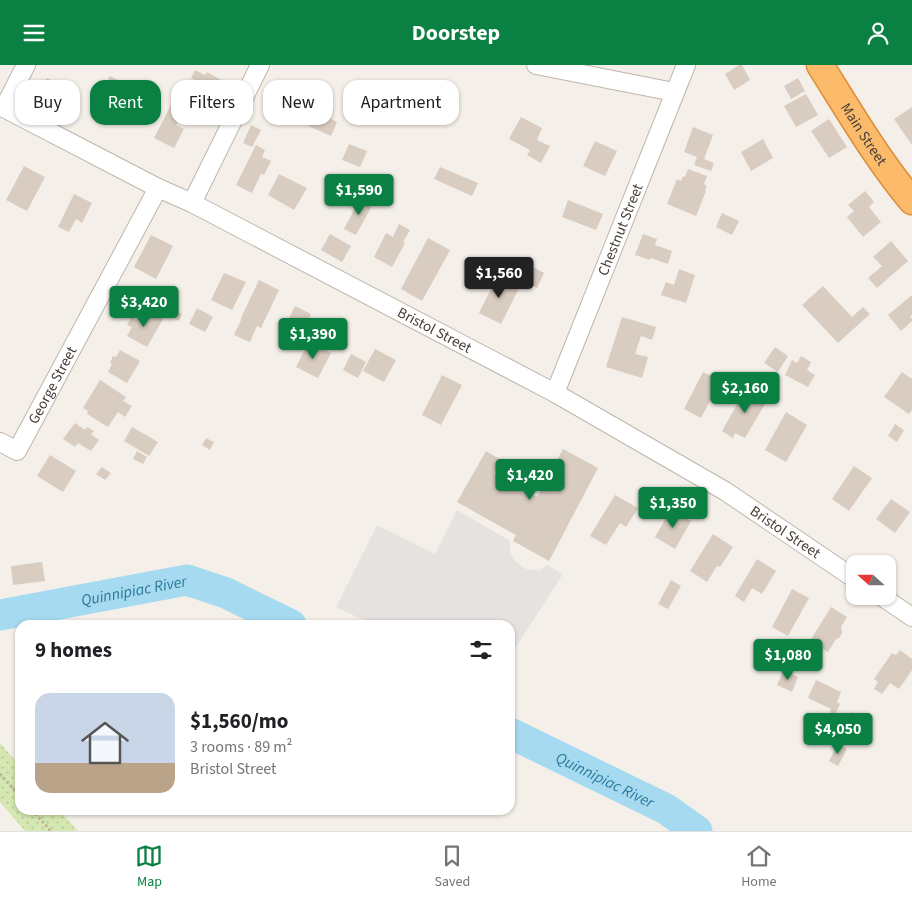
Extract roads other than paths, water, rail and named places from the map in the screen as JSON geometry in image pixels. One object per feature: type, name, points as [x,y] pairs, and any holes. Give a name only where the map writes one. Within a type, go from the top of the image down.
[{"type":"highway","name":"Main Street","points":[[820,65],[870,142],[912,201]]},
{"type":"street","points":[[2,107],[26,65]]},
{"type":"street","points":[[192,203],[260,65]]},
{"type":"street","points":[[536,65],[674,92]]},
{"type":"street","name":"Chestnut Street","points":[[556,393],[686,65]]},
{"type":"street","name":"Bristol Street","points":[[2,107],[158,188],[192,203],[556,393],[725,491],[846,573]]},
{"type":"street","name":"George Street","points":[[0,442],[17,451],[158,188]]},
{"type":"street","points":[[894,605],[912,617]]},
{"type":"waterway","name":"Quinnipiac River","points":[[0,615],[187,580],[226,593],[281,620]]},
{"type":"waterway","name":"Quinnipiac River","points":[[515,735],[666,809],[697,831]]}]
